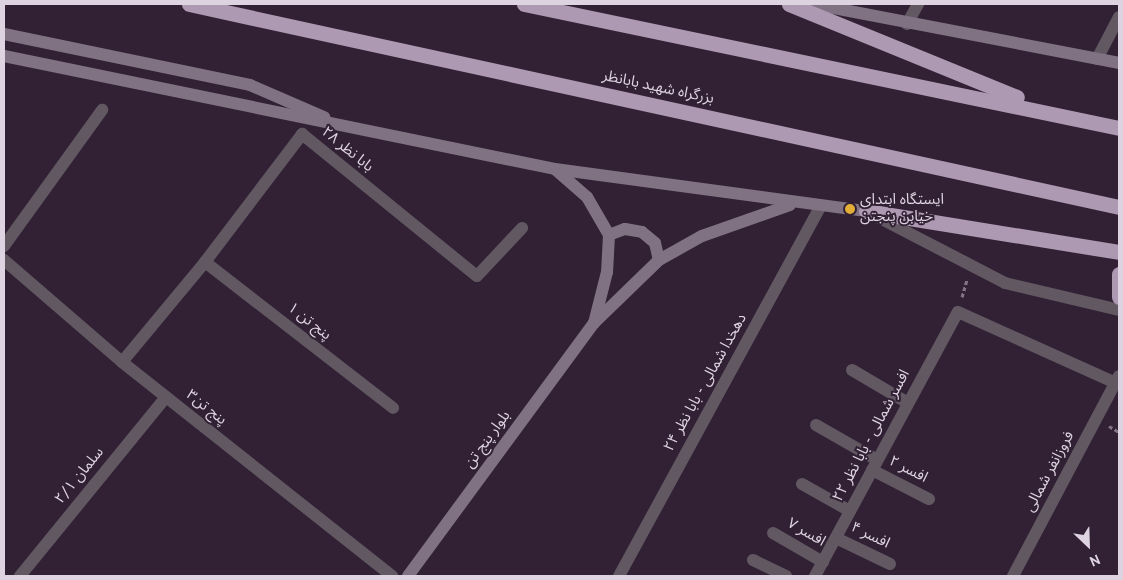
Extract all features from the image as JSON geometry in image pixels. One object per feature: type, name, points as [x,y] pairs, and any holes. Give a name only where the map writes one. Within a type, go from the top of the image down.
[{"type":"highway","name":"بزرگراه شهید بابانظر","points":[[189,4],[1119,207]]},
{"type":"highway","points":[[524,4],[1050,110],[1119,128]]},
{"type":"highway","points":[[789,4],[1050,110]]},
{"type":"highway","points":[[866,211],[1119,252]]},
{"type":"highway","points":[[1119,274],[1119,297]]},
{"type":"main road","points":[[813,4],[907,24],[1119,63]]},
{"type":"main road","points":[[4,34],[250,85],[348,128]]},
{"type":"main road","points":[[4,56],[348,128],[556,169],[792,204],[821,205],[866,211]]},
{"type":"main road","points":[[556,169],[587,197],[609,235],[607,272],[594,323]]},
{"type":"main road","points":[[594,323],[659,260],[702,236],[792,204]]},
{"type":"main road","points":[[609,235],[625,228],[642,232],[655,243],[659,260]]},
{"type":"main road","name":"بلوار پنج تن","points":[[408,576],[594,323]]},
{"type":"street","points":[[907,24],[918,4]]},
{"type":"street","points":[[1097,58],[1119,17]]},
{"type":"street","points":[[4,246],[102,110]]},
{"type":"street","name":"بابا نظر ۲۸","points":[[122,362],[205,262],[302,134],[477,276],[522,228]]},
{"type":"street","name":"دهخدا شمالی - بابا نظر ۲۴","points":[[619,576],[821,205]]},
{"type":"street","points":[[866,211],[1005,283],[1119,310]]},
{"type":"street","name":"پنج تن۳","points":[[4,260],[122,362],[392,576]]},
{"type":"street","name":"پنج تن ۱","points":[[205,262],[392,408]]},
{"type":"street","points":[[958,312],[1118,380]]},
{"type":"street","name":"افسر شمالی - بابا نظر ۲۲","points":[[815,576],[958,312]]},
{"type":"street","points":[[852,370],[908,403]]},
{"type":"street","name":"فروزانفر شمالی","points":[[1013,576],[1118,380]]},
{"type":"street","name":"سلمان ۲/۱","points":[[20,576],[166,397]]},
{"type":"street","name":"افسر ۲","points":[[816,425],[929,499]]},
{"type":"street","points":[[802,484],[850,511]]},
{"type":"street","name":"افسر ۷","points":[[773,533],[823,562]]},
{"type":"street","name":"افسر ۴","points":[[836,538],[890,564]]},
{"type":"street","points":[[753,560],[786,576]]},
{"type":"path","points":[[958,312],[970,265]]},
{"type":"place","name":"ایستگاه ابتدای خیابن پنجتن","points":[[850,209]]}]
